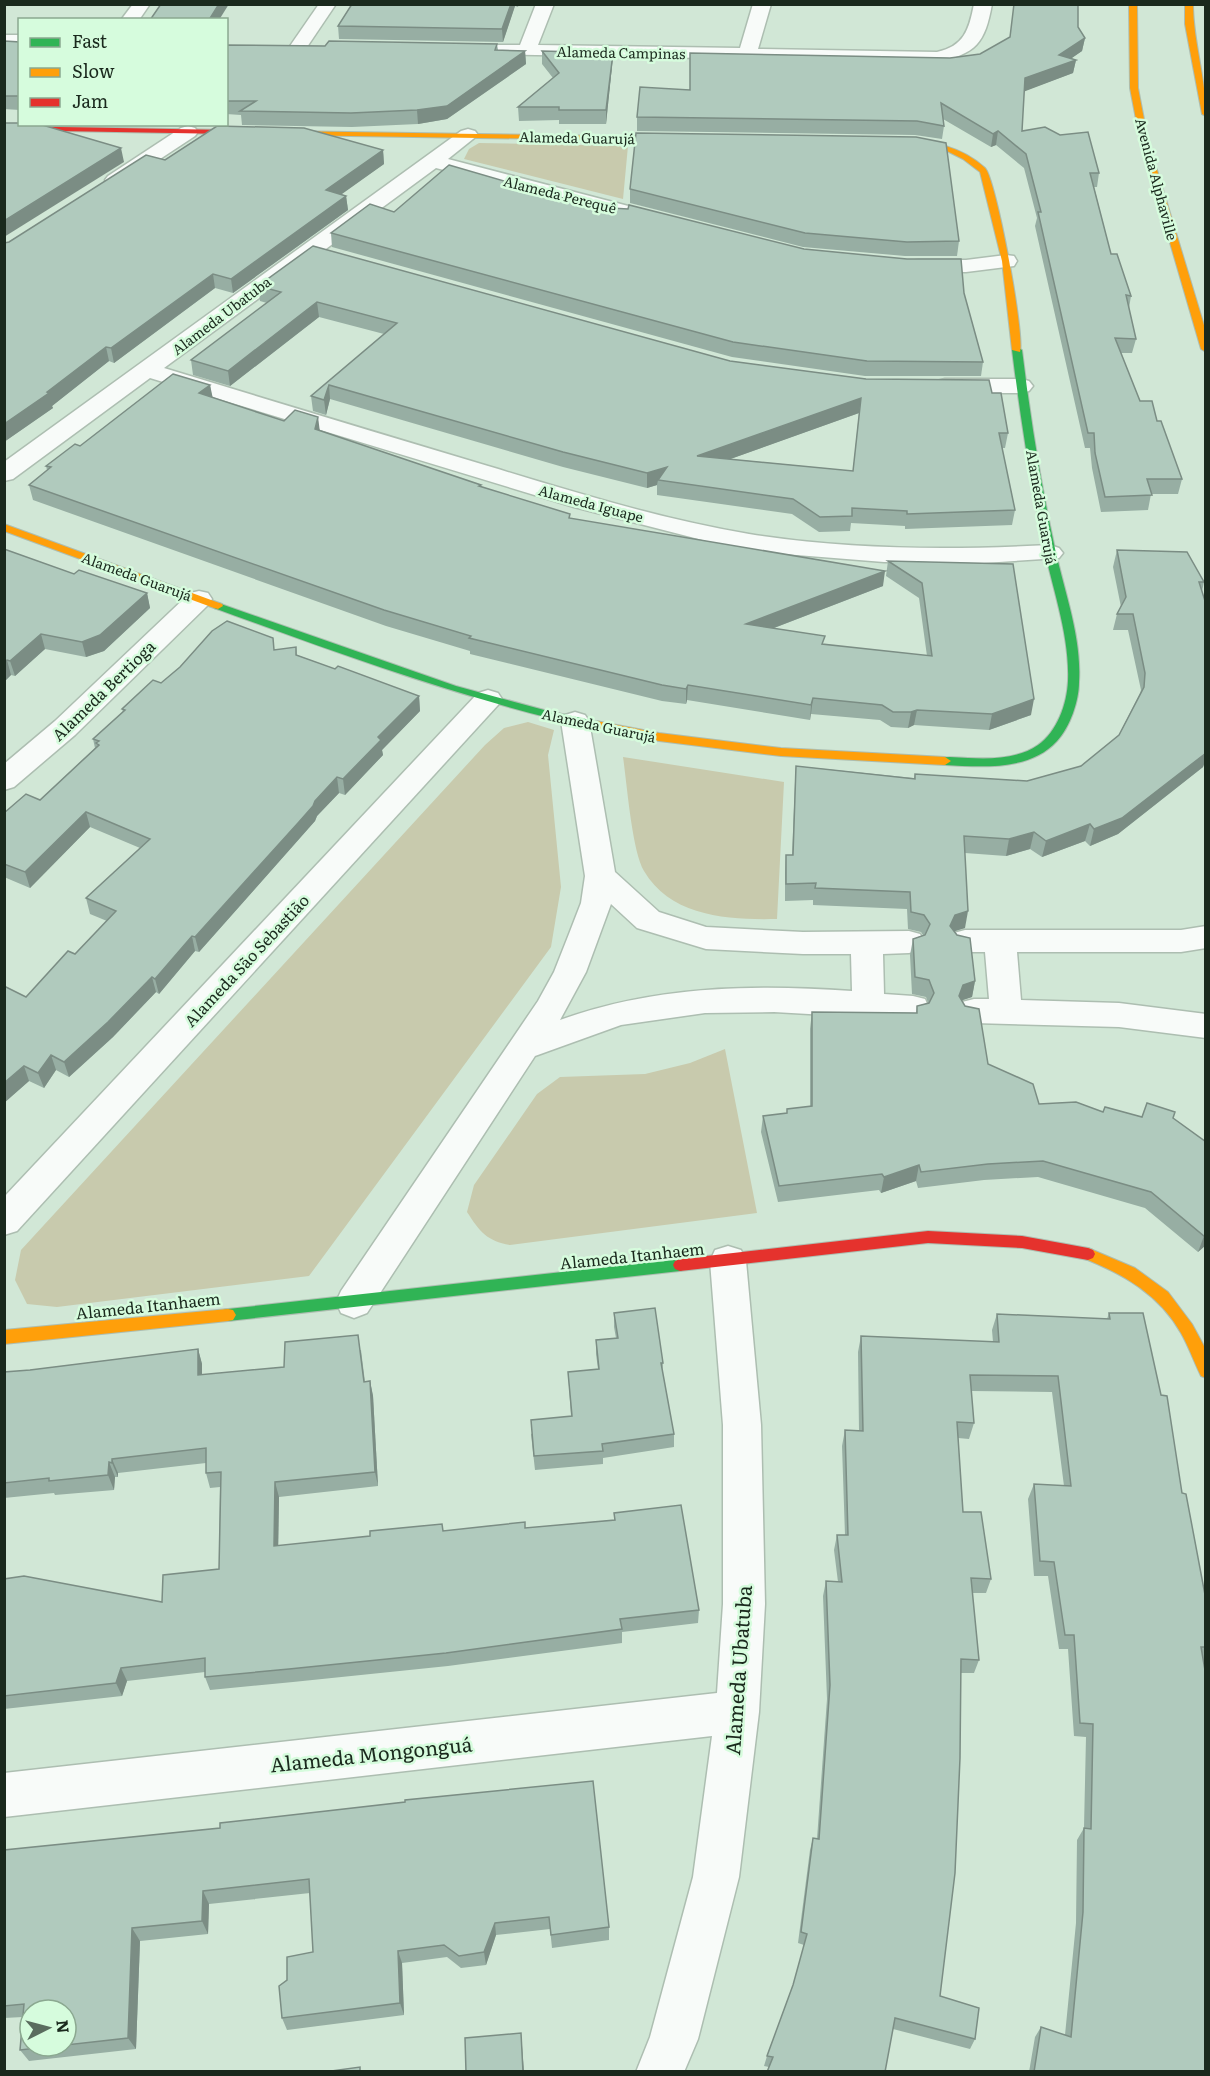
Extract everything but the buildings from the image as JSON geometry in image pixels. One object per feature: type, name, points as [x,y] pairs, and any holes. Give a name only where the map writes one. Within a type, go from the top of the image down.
[{"type":"street","points":[[131,18],[141,4]]},
{"type":"street","points":[[299,46],[328,4]]},
{"type":"street","points":[[527,51],[545,4]]},
{"type":"street","points":[[747,54],[762,4]]},
{"type":"street","name":"Alameda Campinas","points":[[467,50],[911,57],[955,54],[966,48],[974,39],[982,4]]},
{"type":"street","name":"Avenida Alphaville","points":[[1133,4],[1134,88],[1144,140],[1206,350]]},
{"type":"street","points":[[1189,4],[1189,24],[1206,114]]},
{"type":"street","points":[[279,46],[323,47]]},
{"type":"street","name":"Alameda Guarujá","points":[[4,128],[694,139]]},
{"type":"street","points":[[101,188],[188,132]]},
{"type":"street","name":"Alameda Ubatuba","points":[[4,474],[468,135]]},
{"type":"street","name":"Alameda Guarujá","points":[[4,527],[393,670],[575,722],[659,737],[781,752],[990,764],[1029,755],[1053,739],[1067,713],[1074,683],[1072,653],[1050,553],[1021,386],[1006,261],[984,171],[974,160],[961,152],[942,147],[884,142]]},
{"type":"street","name":"Alameda Perequê","points":[[434,162],[677,224]]},
{"type":"street","points":[[309,250],[332,256]]},
{"type":"street","points":[[897,265],[966,266],[1006,261]]},
{"type":"street","name":"Alameda Iguape","points":[[147,370],[503,479],[690,529],[783,546],[897,554],[999,556],[1050,553]]},
{"type":"street","points":[[925,386],[1021,386]]},
{"type":"street","name":"Alameda Bertioga","points":[[4,780],[65,728],[199,598]]},
{"type":"street","name":"Alameda São Sebastião","points":[[4,1221],[488,699]]},
{"type":"street","points":[[354,1302],[550,1009],[570,972],[596,903],[600,876],[575,722]]},
{"type":"street","points":[[600,876],[648,920],[706,938],[803,943],[909,942]]},
{"type":"street","points":[[965,941],[1181,941],[1206,937]]},
{"type":"street","points":[[1000,941],[1006,1012]]},
{"type":"street","points":[[867,942],[868,1005]]},
{"type":"street","points":[[523,1047],[633,1010],[720,998],[913,1008]]},
{"type":"street","points":[[974,1011],[1119,1015],[1206,1026]]},
{"type":"street","name":"Alameda Itanhaem","points":[[4,1337],[354,1302],[928,1237],[1019,1241],[1081,1252],[1140,1276],[1169,1300],[1201,1357],[1206,1371]]},
{"type":"street","name":"Alameda Ubatuba","points":[[660,2072],[674,2039],[716,1877],[736,1712],[744,1604],[742,1425],[728,1260]]},
{"type":"street","points":[[4,1319],[63,1331]]},
{"type":"street","name":"Alameda Mongonguá","points":[[4,1795],[736,1712]]},
{"type":"green space","points":[[479,143],[628,146],[623,199],[464,159],[469,149]]},
{"type":"green space","points":[[528,722],[554,730],[548,755],[561,887],[551,947],[309,1276],[57,1307],[27,1304],[15,1280],[21,1250],[485,745],[504,728]]},
{"type":"green space","points":[[623,757],[784,782],[777,919],[740,918],[703,913],[669,898],[655,886],[644,871],[636,849]]},
{"type":"green space","points":[[725,1049],[757,1213],[510,1245],[490,1238],[476,1225],[467,1212],[474,1185],[537,1094],[560,1077],[645,1074],[690,1063]]},
{"type":"traffic: fast","points":[[945,761],[1002,762],[1029,755],[1042,748],[1053,739],[1064,720],[1074,687],[1072,649],[1036,479],[1017,350]]},
{"type":"traffic: fast","points":[[218,606],[358,657],[452,688],[548,715],[596,725]]},
{"type":"traffic: fast","points":[[228,1315],[680,1265]]},
{"type":"traffic: slow","points":[[1133,4],[1134,88],[1144,140],[1206,349]]},
{"type":"traffic: slow","points":[[1189,4],[1189,24],[1206,114]]},
{"type":"traffic: slow","points":[[286,133],[681,139]]},
{"type":"traffic: slow","points":[[903,143],[947,148],[966,157],[984,171],[1006,261],[1017,350]]},
{"type":"traffic: slow","points":[[4,527],[218,606]]},
{"type":"traffic: slow","points":[[596,725],[659,737],[781,752],[945,761]]},
{"type":"traffic: slow","points":[[1088,1254],[1130,1273],[1162,1297],[1187,1329],[1206,1371]]},
{"type":"traffic: slow","points":[[4,1337],[228,1315]]},
{"type":"traffic: jam","points":[[4,128],[286,133]]},
{"type":"traffic: jam","points":[[680,1265],[928,1237],[1022,1242],[1088,1254]]}]
